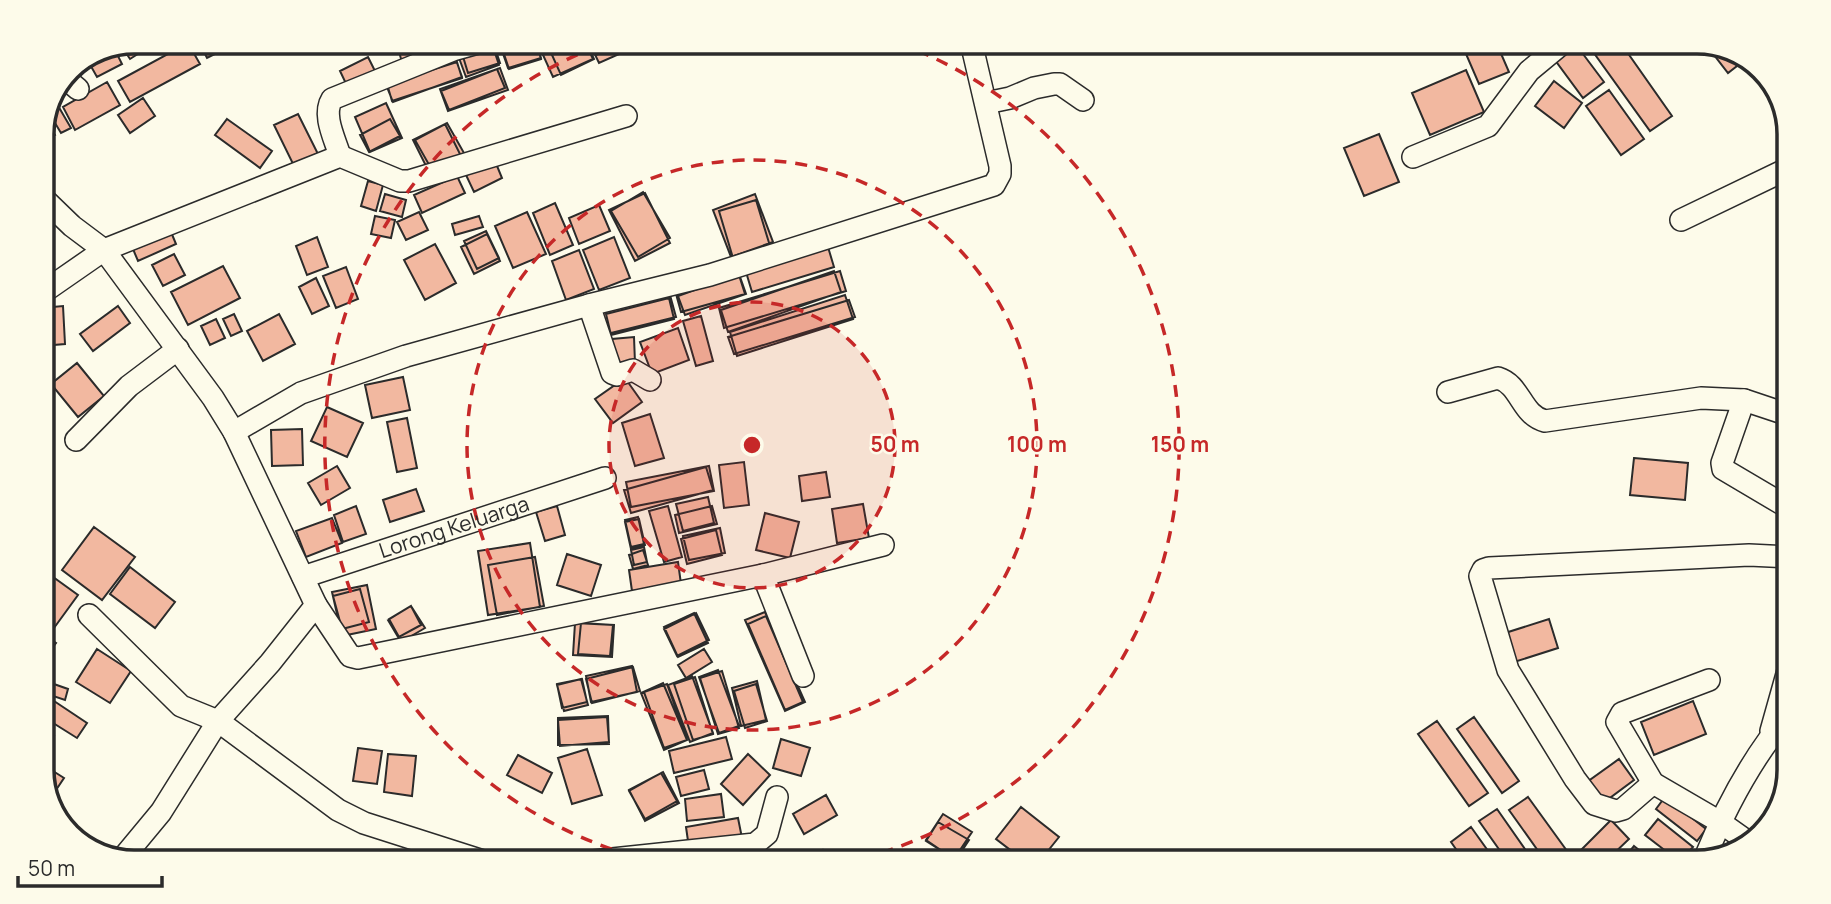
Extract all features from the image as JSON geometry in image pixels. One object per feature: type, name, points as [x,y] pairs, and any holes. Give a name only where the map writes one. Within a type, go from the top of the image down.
[{"type":"street","points":[[340,156],[327,114],[332,99],[443,54]]},
{"type":"street","points":[[234,432],[301,393],[406,356],[589,305],[710,275],[994,185],[1000,174],[1000,166],[974,54]]},
{"type":"street","points":[[1413,157],[1488,126],[1530,71],[1550,54]]},
{"type":"street","points":[[986,103],[1054,84],[1060,84],[1083,100]]},
{"type":"street","points":[[54,285],[104,250],[340,156],[400,181],[409,181],[626,116]]},
{"type":"street","points":[[1681,220],[1777,174]]},
{"type":"street","points":[[54,209],[104,250],[213,398],[234,432],[316,605],[347,653],[358,658],[763,575],[883,545]]},
{"type":"street","points":[[589,305],[612,373],[617,375],[633,370],[650,380]]},
{"type":"street","points":[[76,440],[129,386],[177,349]]},
{"type":"street","points":[[1447,392],[1497,378],[1502,379],[1511,384],[1530,414],[1545,421],[1702,398],[1744,400],[1777,411]]},
{"type":"street","points":[[1744,400],[1722,463],[1723,469],[1777,501]]},
{"type":"street","name":"Lorong Keluarga","points":[[303,578],[605,478]]},
{"type":"street","points":[[1653,783],[1623,809],[1616,811],[1594,804],[1575,779],[1508,670],[1481,572],[1489,568],[1749,555],[1777,556]]},
{"type":"street","points":[[763,575],[803,676]]},
{"type":"street","points":[[130,849],[161,812],[218,721],[270,663],[316,605]]},
{"type":"street","points":[[89,615],[181,706],[218,721],[338,810],[364,822],[449,850]]},
{"type":"street","points":[[1709,680],[1622,713],[1617,720],[1653,783],[1740,836]]},
{"type":"street","points":[[1770,737],[1777,711]]},
{"type":"street","points":[[1709,849],[1720,822],[1777,729]]},
{"type":"street","points":[[714,850],[755,844],[767,834],[778,797]]},
{"type":"building","points":[[168,54],[194,54],[200,64],[130,102],[118,81]]},
{"type":"building","points":[[400,54],[420,54],[402,62]]},
{"type":"building","points":[[462,54],[497,54],[500,63],[468,73]]},
{"type":"building","points":[[471,54],[495,54],[499,65],[466,77],[459,58]]},
{"type":"building","points":[[503,54],[540,54],[541,58],[508,68]]},
{"type":"building","points":[[504,54],[540,54],[541,59],[509,69]]},
{"type":"building","points":[[591,54],[593,59],[553,77],[543,55]]},
{"type":"building","points":[[592,54],[594,59],[561,75],[552,55]]},
{"type":"building","points":[[595,54],[619,54],[599,63]]},
{"type":"building","points":[[1466,54],[1501,54],[1509,72],[1479,84]]},
{"type":"building","points":[[1583,54],[1604,82],[1583,98],[1552,56]]},
{"type":"building","points":[[1595,54],[1628,54],[1672,116],[1650,131]]},
{"type":"building","points":[[118,56],[122,64],[97,77],[91,67],[103,60]]},
{"type":"building","points":[[1715,56],[1737,66],[1728,73]]},
{"type":"building","points":[[368,57],[378,77],[349,90],[340,71]]},
{"type":"building","points":[[455,57],[462,77],[393,102],[385,82]]},
{"type":"building","points":[[457,62],[462,78],[392,101],[387,84]]},
{"type":"building","points":[[500,68],[508,90],[448,111],[440,89]]},
{"type":"building","points":[[497,69],[505,88],[449,110],[441,91]]},
{"type":"building","points":[[1466,70],[1484,112],[1430,135],[1412,93]]},
{"type":"building","points":[[1554,81],[1582,103],[1564,128],[1535,106]]},
{"type":"building","points":[[107,82],[120,105],[75,130],[63,107]]},
{"type":"building","points":[[1609,90],[1644,139],[1621,155],[1586,106]]},
{"type":"building","points":[[143,98],[155,116],[130,133],[118,115]]},
{"type":"building","points":[[386,103],[402,138],[370,152],[355,117]]},
{"type":"building","points":[[59,107],[71,128],[61,133],[55,123]]},
{"type":"building","points":[[298,114],[320,158],[296,170],[274,125]]},
{"type":"building","points":[[227,119],[272,151],[260,168],[215,135]]},
{"type":"building","points":[[390,119],[400,136],[369,152],[360,135]]},
{"type":"building","points":[[447,123],[464,153],[432,170],[415,140]]},
{"type":"building","points":[[445,124],[461,156],[429,172],[413,140]]},
{"type":"building","points":[[1379,134],[1399,182],[1364,196],[1344,148]]},
{"type":"building","points":[[495,161],[502,178],[474,192],[466,175]]},
{"type":"building","points":[[457,176],[465,193],[422,213],[414,195]]},
{"type":"building","points":[[368,181],[383,185],[376,211],[361,206]]},
{"type":"building","points":[[643,192],[670,238],[638,257],[611,211]]},
{"type":"building","points":[[645,193],[670,243],[635,261],[609,210]]},
{"type":"building","points":[[385,194],[406,200],[402,217],[380,211]]},
{"type":"building","points":[[755,194],[773,242],[731,257],[713,210]]},
{"type":"building","points":[[756,200],[770,246],[733,258],[719,211]]},
{"type":"building","points":[[555,203],[573,245],[550,255],[533,213]]},
{"type":"building","points":[[599,205],[610,231],[579,244],[569,218]]},
{"type":"building","points":[[419,212],[428,230],[406,240],[397,222]]},
{"type":"building","points":[[527,212],[546,254],[513,268],[495,226]]},
{"type":"building","points":[[375,216],[395,220],[391,238],[371,234]]},
{"type":"building","points":[[479,216],[483,227],[455,235],[452,224]]},
{"type":"building","points":[[486,231],[499,258],[477,269],[464,241]]},
{"type":"building","points":[[171,232],[176,244],[138,261],[133,249]]},
{"type":"building","points":[[487,234],[500,261],[474,274],[461,247]]},
{"type":"building","points":[[317,237],[328,267],[307,275],[296,246]]},
{"type":"building","points":[[614,237],[630,278],[599,290],[583,250]]},
{"type":"building","points":[[435,244],[456,283],[425,300],[404,260]]},
{"type":"building","points":[[828,247],[834,267],[752,292],[746,272]]},
{"type":"building","points":[[579,250],[594,289],[566,300],[552,261]]},
{"type":"building","points":[[174,254],[185,275],[163,286],[152,265]]},
{"type":"building","points":[[223,266],[240,298],[188,325],[171,292]]},
{"type":"building","points":[[346,267],[358,299],[336,308],[323,276]]},
{"type":"building","points":[[834,271],[841,292],[728,332],[721,310]]},
{"type":"building","points":[[840,271],[846,291],[724,328],[719,308]]},
{"type":"building","points":[[739,274],[746,294],[685,315],[678,296]]},
{"type":"building","points":[[739,275],[745,294],[681,312],[676,294]]},
{"type":"building","points":[[316,278],[329,306],[312,314],[299,287]]},
{"type":"building","points":[[670,295],[676,317],[607,334],[601,312]]},
{"type":"building","points":[[845,295],[853,319],[737,356],[730,332]]},
{"type":"building","points":[[669,298],[674,319],[611,335],[606,314]]},
{"type":"building","points":[[849,300],[855,317],[734,354],[728,337]]},
{"type":"building","points":[[63,306],[65,344],[54,345],[54,307]]},
{"type":"building","points":[[118,306],[130,323],[93,351],[80,334]]},
{"type":"building","points":[[234,314],[242,331],[231,336],[223,319]]},
{"type":"building","points":[[279,314],[295,344],[263,361],[247,331]]},
{"type":"building","points":[[701,316],[713,361],[696,366],[683,321]]},
{"type":"building","points":[[216,319],[225,338],[210,345],[201,326]]},
{"type":"building","points":[[678,328],[689,360],[652,374],[640,342]]},
{"type":"building","points":[[634,337],[635,363],[613,364],[612,339]]},
{"type":"building","points":[[77,363],[104,396],[78,417],[54,388],[54,382]]},
{"type":"building","points":[[403,377],[410,410],[372,418],[365,385]]},
{"type":"building","points":[[625,378],[642,402],[613,423],[595,399]]},
{"type":"building","points":[[327,407],[363,423],[347,457],[311,441]]},
{"type":"building","points":[[650,414],[664,458],[635,466],[622,423]]},
{"type":"building","points":[[407,418],[417,468],[397,472],[387,422]]},
{"type":"building","points":[[302,429],[303,465],[272,466],[271,430]]},
{"type":"building","points":[[1634,458],[1688,463],[1685,500],[1630,495]]},
{"type":"building","points":[[744,462],[749,505],[724,508],[719,465]]},
{"type":"building","points":[[337,466],[350,488],[321,505],[308,483]]},
{"type":"building","points":[[709,466],[714,491],[631,507],[626,482]]},
{"type":"building","points":[[706,467],[713,490],[631,513],[624,490]]},
{"type":"building","points":[[826,472],[830,497],[802,501],[799,476]]},
{"type":"building","points":[[416,489],[424,511],[390,522],[383,500]]},
{"type":"building","points":[[708,497],[714,523],[683,531],[676,504]]},
{"type":"building","points":[[863,504],[869,538],[837,543],[832,509]]},
{"type":"building","points":[[356,506],[366,534],[343,542],[334,515]]},
{"type":"building","points":[[557,506],[565,535],[545,541],[536,512]]},
{"type":"building","points":[[668,506],[682,557],[664,562],[649,511]]},
{"type":"building","points":[[712,506],[717,524],[679,533],[675,515]]},
{"type":"building","points":[[765,513],[799,522],[790,558],[756,550]]},
{"type":"building","points":[[638,517],[644,544],[631,547],[625,520]]},
{"type":"building","points":[[332,518],[342,543],[306,557],[296,531]]},
{"type":"building","points":[[639,519],[645,545],[631,549],[625,522]]},
{"type":"building","points":[[94,527],[135,557],[102,600],[62,570]]},
{"type":"building","points":[[720,528],[725,553],[689,560],[683,536]]},
{"type":"building","points":[[716,530],[722,555],[687,564],[681,539]]},
{"type":"building","points":[[530,543],[540,607],[488,615],[478,551]]},
{"type":"building","points":[[644,547],[647,562],[634,565],[631,550]]},
{"type":"building","points":[[643,550],[648,565],[633,569],[629,555]]},
{"type":"building","points":[[567,554],[601,565],[591,596],[557,585]]},
{"type":"building","points":[[535,557],[544,606],[497,615],[488,565]]},
{"type":"building","points":[[678,562],[681,584],[632,591],[629,570]]},
{"type":"building","points":[[130,567],[175,602],[155,628],[110,594]]},
{"type":"building","points":[[54,578],[78,595],[54,628]]},
{"type":"building","points":[[367,585],[376,629],[342,636],[332,592]]},
{"type":"building","points":[[360,589],[369,622],[342,629],[333,596]]},
{"type":"building","points":[[411,606],[421,625],[399,637],[389,619]]},
{"type":"building","points":[[411,606],[425,628],[401,642],[388,620]]},
{"type":"building","points":[[765,612],[805,702],[785,711],[745,620]]},
{"type":"building","points":[[694,613],[708,643],[678,657],[664,627]]},
{"type":"building","points":[[696,613],[709,640],[677,656],[664,629]]},
{"type":"building","points":[[766,616],[803,702],[785,710],[748,624]]},
{"type":"building","points":[[1549,619],[1558,648],[1511,663],[1502,634]]},
{"type":"building","points":[[575,623],[614,625],[612,657],[573,655]]},
{"type":"building","points":[[581,623],[613,625],[610,656],[578,654]]},
{"type":"building","points":[[97,649],[131,671],[110,703],[76,682]]},
{"type":"building","points":[[704,649],[712,662],[686,678],[678,665]]},
{"type":"building","points":[[632,666],[637,692],[591,702],[586,676]]},
{"type":"building","points":[[633,667],[640,691],[592,703],[586,679]]},
{"type":"building","points":[[718,670],[739,726],[719,733],[699,677]]},
{"type":"building","points":[[722,671],[739,728],[718,734],[700,678]]},
{"type":"building","points":[[692,676],[713,733],[690,742],[668,685]]},
{"type":"building","points":[[695,677],[713,734],[693,740],[674,684]]},
{"type":"building","points":[[581,679],[588,705],[564,711],[557,685]]},
{"type":"building","points":[[582,679],[587,702],[562,708],[557,684]]},
{"type":"building","points":[[757,681],[766,720],[741,726],[732,688]]},
{"type":"building","points":[[663,683],[687,740],[664,750],[641,693]]},
{"type":"building","points":[[54,684],[68,689],[65,700],[54,696]]},
{"type":"building","points":[[667,684],[687,740],[664,748],[644,692]]},
{"type":"building","points":[[756,684],[767,721],[745,728],[734,691]]},
{"type":"building","points":[[54,701],[87,723],[77,738],[54,724]]},
{"type":"building","points":[[1693,701],[1706,734],[1654,755],[1641,722]]},
{"type":"building","points":[[608,716],[609,744],[558,745],[558,718]]},
{"type":"building","points":[[607,717],[609,742],[560,746],[558,720]]},
{"type":"building","points":[[1474,717],[1519,781],[1502,793],[1457,729]]},
{"type":"building","points":[[1437,721],[1488,793],[1469,806],[1418,734]]},
{"type":"building","points":[[726,737],[732,759],[674,773],[669,751]]},
{"type":"building","points":[[781,739],[810,748],[801,776],[773,768]]},
{"type":"building","points":[[358,748],[382,751],[377,784],[353,781]]},
{"type":"building","points":[[587,749],[602,795],[572,804],[558,758]]},
{"type":"building","points":[[388,754],[416,756],[412,796],[384,792]]},
{"type":"building","points":[[748,754],[770,775],[743,805],[721,784]]},
{"type":"building","points":[[518,755],[552,773],[542,793],[507,775]]},
{"type":"building","points":[[1619,759],[1634,780],[1603,803],[1587,782]]},
{"type":"building","points":[[704,770],[709,789],[681,796],[676,777]]},
{"type":"building","points":[[54,772],[64,778],[57,789]]},
{"type":"building","points":[[663,772],[679,803],[645,821],[629,790]]},
{"type":"building","points":[[661,773],[677,801],[645,819],[629,791]]},
{"type":"building","points":[[721,794],[724,817],[687,821],[685,799]]},
{"type":"building","points":[[826,795],[837,815],[804,834],[793,814]]},
{"type":"building","points":[[1528,797],[1566,850],[1537,850],[1509,810]]},
{"type":"building","points":[[1665,797],[1706,829],[1697,841],[1656,809]]},
{"type":"building","points":[[1021,807],[1059,837],[1049,850],[1010,850],[996,839]]},
{"type":"building","points":[[1497,809],[1526,850],[1500,850],[1479,821]]},
{"type":"building","points":[[943,814],[972,832],[960,850],[941,850],[926,840]]},
{"type":"building","points":[[738,818],[742,838],[689,848],[686,827]]},
{"type":"building","points":[[1658,819],[1693,847],[1690,850],[1664,850],[1645,835]]},
{"type":"building","points":[[1611,820],[1629,839],[1618,850],[1581,850]]},
{"type":"building","points":[[938,822],[969,840],[962,850],[940,850],[926,841]]},
{"type":"building","points":[[1471,827],[1487,850],[1457,850],[1451,842]]}]
